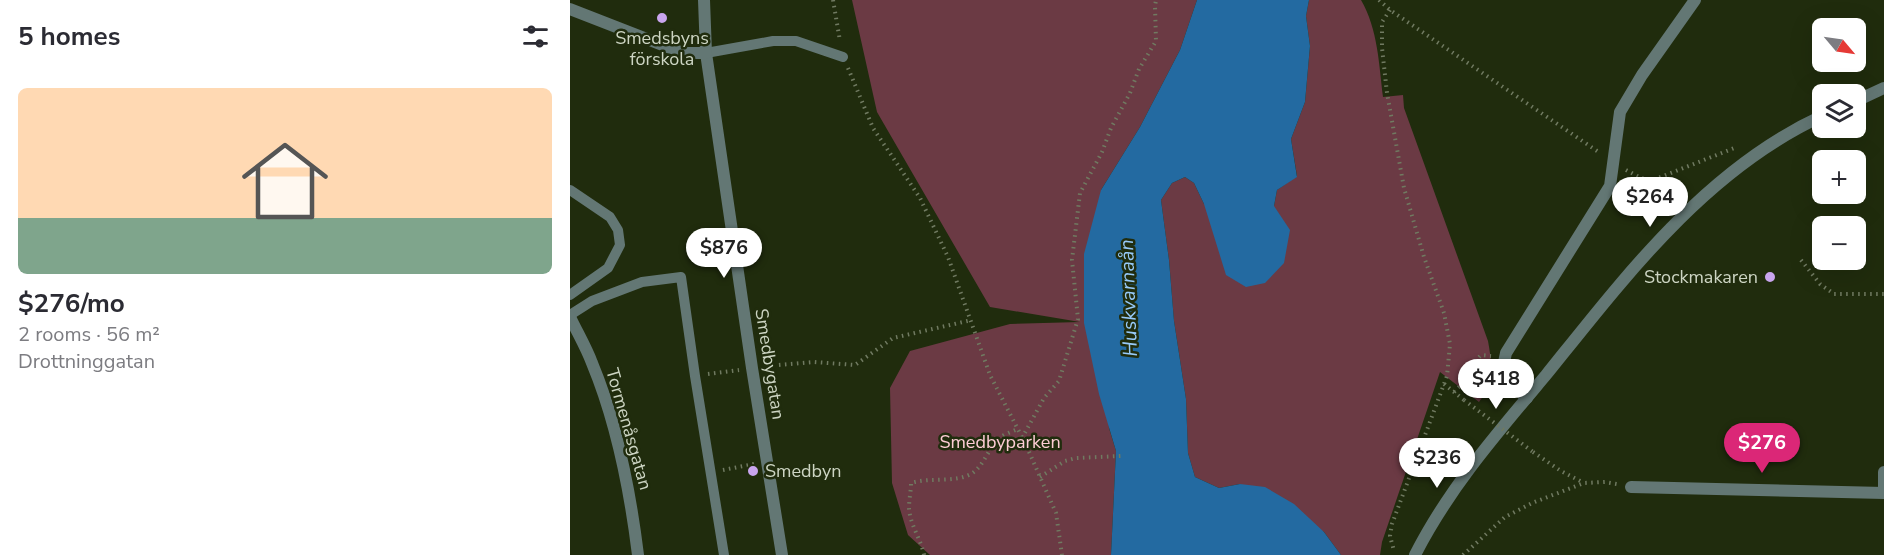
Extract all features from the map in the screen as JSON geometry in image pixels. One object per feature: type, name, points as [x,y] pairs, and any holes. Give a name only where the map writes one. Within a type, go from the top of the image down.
[{"type":"street","name":"Smedbygatan","points":[[704,0],[706,53],[782,555]]},
{"type":"street","points":[[1527,398],[1506,379],[1503,367],[1506,353],[1610,186],[1620,112],[1642,75],[1695,0]]},
{"type":"street","points":[[570,9],[683,53],[706,53]]},
{"type":"street","points":[[1866,96],[1884,88]]},
{"type":"street","points":[[1415,555],[1462,478],[1669,229],[1745,161],[1775,140],[1812,121]]},
{"type":"street","name":"Tormenåsgatan","points":[[570,316],[592,363],[612,423],[631,502],[638,555]]},
{"type":"street","points":[[1631,486],[1884,493],[1884,472]]},
{"type":"lane","points":[[706,53],[773,40],[796,41],[843,57]]},
{"type":"lane","points":[[570,190],[610,217],[618,230],[620,245],[608,268],[570,295]]},
{"type":"lane","points":[[570,316],[592,301],[642,282],[681,277],[694,376],[724,555]]},
{"type":"path","points":[[833,0],[843,57],[873,128],[920,198],[948,257],[990,375],[1018,429],[1056,513],[1062,555]]},
{"type":"path","points":[[1022,438],[1044,398],[1059,381],[1078,320],[1072,260],[1080,193],[1102,152],[1139,69],[1156,41],[1156,0]]},
{"type":"path","points":[[1379,0],[1390,10],[1613,162],[1641,178],[1653,180],[1737,147]]},
{"type":"path","points":[[1390,10],[1382,22],[1382,48],[1387,93],[1404,188],[1424,257],[1444,313],[1450,344],[1448,376],[1392,524],[1390,536],[1394,551]]},
{"type":"path","points":[[1801,260],[1820,284],[1834,294],[1884,294]]},
{"type":"path","points":[[694,376],[814,362],[855,365],[893,338],[972,320]]},
{"type":"path","points":[[1455,392],[1469,376],[1465,372],[1481,355],[1488,356]]},
{"type":"path","points":[[1444,384],[1533,452],[1584,483]]},
{"type":"path","points":[[924,555],[922,542],[915,532],[909,509],[911,483],[922,479],[963,477],[972,473],[999,438],[1018,429]]},
{"type":"path","points":[[1040,477],[1065,461],[1076,458],[1121,456]]},
{"type":"path","points":[[710,472],[768,462]]},
{"type":"path","points":[[1463,555],[1505,517],[1532,503],[1584,483],[1605,482],[1631,486]]},
{"type":"green space","name":"Smedbyparken","points":[[852,0],[1197,0],[1180,50],[1140,127],[1101,190],[1109,428],[1116,451],[1111,555],[930,555],[908,535],[892,483],[890,388],[910,351],[1010,324],[1080,322],[990,307],[877,112]]},
{"type":"green space","points":[[1309,0],[1361,0],[1367,11],[1379,60],[1383,97],[1403,95],[1404,108],[1488,341],[1491,357],[1490,380],[1479,402],[1440,372],[1382,542],[1380,555],[1341,555],[1324,532],[1240,484],[1219,488],[1195,477],[1188,453],[1186,399],[1174,321],[1161,200],[1172,183],[1185,177],[1194,183],[1204,204],[1274,206],[1277,190],[1297,176],[1291,139],[1305,102],[1310,46],[1306,16]]},
{"type":"water","name":"Huskvarnaån","points":[[1197,0],[1309,0],[1306,16],[1310,46],[1305,102],[1291,139],[1297,177],[1277,190],[1274,206],[1290,230],[1284,263],[1265,283],[1246,287],[1226,275],[1204,204],[1194,183],[1185,177],[1172,183],[1161,200],[1174,321],[1186,399],[1188,453],[1195,477],[1219,488],[1240,484],[1265,487],[1294,504],[1324,532],[1341,555],[1111,555],[1116,451],[1099,394],[1084,323],[1084,254],[1101,190],[1140,127],[1180,50]]},
{"type":"place","name":"Smedsbyns förskola","points":[[662,18]]},
{"type":"place","name":"Stockmakaren","points":[[1770,277]]},
{"type":"place","name":"Smedbyn","points":[[753,471]]}]
